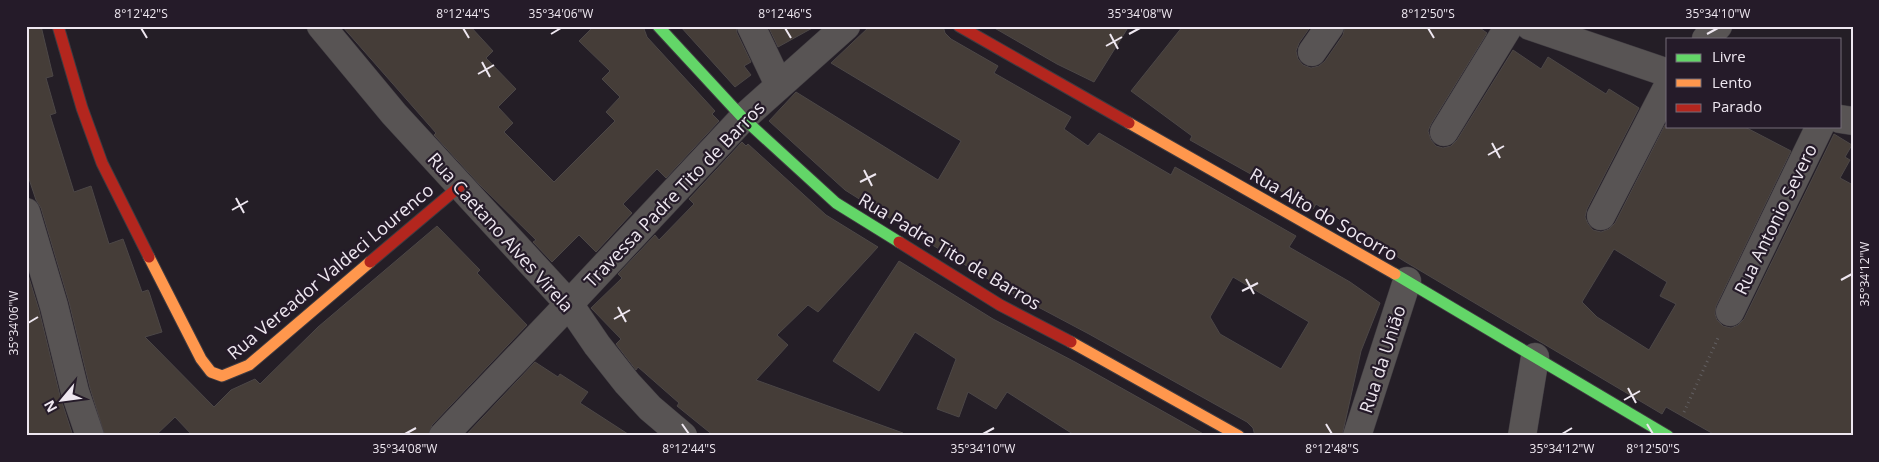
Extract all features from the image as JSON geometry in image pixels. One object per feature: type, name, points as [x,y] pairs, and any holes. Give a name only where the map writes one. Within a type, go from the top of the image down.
[{"type":"street","name":"Rua Vereador Valdeci Lourenco","points":[[58,26],[102,163],[206,369],[219,377],[226,376],[249,365],[460,186]]},
{"type":"street","name":"Rua Caetano Alves Virela","points":[[321,26],[394,114],[569,304],[597,345],[627,383],[650,408],[683,436]]},
{"type":"street","name":"Rua Padre Tito de Barros","points":[[658,26],[742,118],[836,203],[1000,305],[1082,348],[1239,436]]},
{"type":"street","points":[[751,26],[779,85]]},
{"type":"street","name":"Travessa Padre Tito de Barros","points":[[443,436],[742,118],[846,26]]},
{"type":"street","name":"Rua Alto do Socorro","points":[[959,26],[1407,281],[1668,436]]},
{"type":"street","points":[[1312,52],[1330,26]]},
{"type":"street","points":[[1444,132],[1509,26]]},
{"type":"street","points":[[1530,26],[1666,72]]},
{"type":"street","points":[[1707,38],[1718,26]]},
{"type":"street","points":[[1602,216],[1666,90]]},
{"type":"street","name":"Rua Antonio Severo","points":[[1730,312],[1819,128]]},
{"type":"street","points":[[26,212],[54,306],[75,392],[90,436]]},
{"type":"street","name":"Rua da União","points":[[1356,436],[1407,281]]},
{"type":"street","points":[[1522,436],[1535,358]]},
{"type":"path","points":[[1682,418],[1730,312]]},
{"type":"building","points":[[26,26],[41,26],[53,76],[46,78],[56,113],[50,115],[74,192],[91,186],[109,244],[123,239],[142,292],[148,290],[149,292],[162,332],[145,337],[214,407],[231,390],[255,379],[260,384],[318,327],[437,226],[480,270],[477,273],[527,325],[432,425],[428,436],[193,436],[175,417],[155,436],[105,436],[90,388],[69,302],[41,208],[36,200],[26,170]]},
{"type":"building","points":[[342,26],[470,26],[493,51],[486,58],[516,89],[498,107],[513,123],[504,132],[554,182],[615,121],[606,112],[620,97],[602,79],[610,71],[579,41],[594,26],[643,26],[647,37],[715,111],[712,114],[719,121],[666,178],[657,169],[623,204],[632,213],[596,252],[579,235],[552,262],[533,242],[536,240],[479,184],[434,135],[436,133]]},
{"type":"building","points":[[680,26],[736,26],[737,33],[751,62],[744,66],[751,75],[735,87]]},
{"type":"building","points":[[768,26],[816,26],[778,47]]},
{"type":"building","points":[[870,26],[943,26],[945,33],[951,39],[998,66],[994,73],[1071,117],[1064,129],[1088,146],[1099,133],[1171,175],[1175,167],[1296,236],[1289,247],[1350,282],[1380,303],[1361,351],[1342,436],[1255,436],[1253,428],[1247,422],[1008,291],[916,235],[901,221],[899,224],[845,190],[769,121],[796,92],[938,180],[961,141],[831,63]],"holes":[[[1233,277],[1309,322],[1281,369],[1220,334],[1210,317]]]},
{"type":"building","points":[[991,26],[1129,26],[1094,82],[1057,64]]},
{"type":"building","points":[[1183,26],[1311,26],[1299,43],[1296,51],[1298,59],[1303,65],[1311,68],[1319,66],[1325,61],[1343,35],[1345,26],[1477,26],[1487,33],[1428,131],[1431,140],[1436,146],[1443,148],[1451,146],[1457,140],[1513,50],[1541,69],[1548,57],[1606,94],[1609,89],[1639,108],[1587,209],[1585,217],[1593,230],[1601,232],[1609,229],[1615,223],[1665,125],[1666,128],[1747,128],[1791,151],[1716,306],[1715,314],[1717,320],[1723,326],[1731,328],[1738,325],[1744,319],[1834,134],[1852,145],[1845,157],[1850,160],[1840,178],[1853,185],[1853,436],[1717,436],[1666,407],[1662,414],[1404,261],[1316,204],[1313,209],[1190,140],[1192,136],[1131,91]],"holes":[[[1614,249],[1667,282],[1660,296],[1676,304],[1649,350],[1597,317],[1582,302]]]},
{"type":"building","points":[[742,142],[746,146],[748,144],[826,215],[878,247],[818,312],[808,305],[777,335],[788,345],[756,380],[903,433],[903,436],[714,436],[677,406],[679,403],[638,367],[636,370],[616,344],[621,339],[591,308],[622,278],[618,274],[655,235],[659,240],[694,204],[689,199]]},
{"type":"building","points":[[899,261],[993,319],[1075,362],[1207,436],[1076,436],[1007,392],[996,409],[968,392],[959,417],[937,409],[956,359],[915,332],[879,391],[833,361]]},
{"type":"building","points":[[26,268],[39,310],[60,396],[73,436],[26,436]]},
{"type":"building","points":[[535,362],[558,377],[560,374],[588,392],[580,403],[631,436],[465,436]]},
{"type":"traffic: fast","points":[[658,26],[743,118],[836,203],[899,242]]},
{"type":"traffic: fast","points":[[1395,274],[1668,436]]},
{"type":"traffic: slow","points":[[1129,123],[1395,274]]},
{"type":"traffic: slow","points":[[149,257],[201,359],[211,372],[222,376],[249,365],[370,262]]},
{"type":"traffic: slow","points":[[1071,342],[1239,436]]},
{"type":"traffic: jam","points":[[58,26],[82,108],[102,163],[149,257]]},
{"type":"traffic: jam","points":[[959,26],[1129,123]]},
{"type":"traffic: jam","points":[[370,262],[460,186]]},
{"type":"traffic: jam","points":[[899,242],[1000,305],[1071,342]]}]
